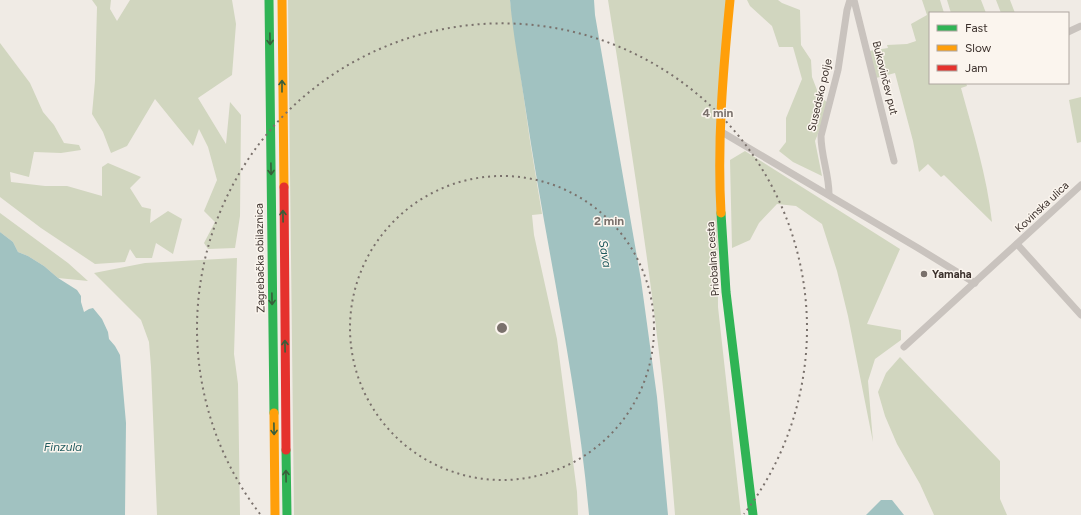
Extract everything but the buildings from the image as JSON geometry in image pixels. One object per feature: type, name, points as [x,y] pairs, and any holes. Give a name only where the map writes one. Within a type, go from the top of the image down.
[{"type":"main road","name":"Zagrebačka obilaznica","points":[[270,0],[275,515]]},
{"type":"main road","points":[[282,0],[287,515]]},
{"type":"main road","name":"Priobalna cesta","points":[[730,0],[720,131],[720,192],[726,292],[752,515]]},
{"type":"street","name":"Susedsko polje","points":[[829,194],[829,182],[821,146],[821,136],[838,70],[847,10],[850,0]]},
{"type":"street","name":"Bukovinčev put","points":[[854,0],[894,161]]},
{"type":"street","points":[[1069,32],[1081,26]]},
{"type":"street","points":[[720,131],[923,250],[975,284]]},
{"type":"street","name":"Kovinska ulica","points":[[904,347],[975,284],[1081,185]]},
{"type":"street","name":"Kovinska ulica","points":[[1017,244],[1081,315]]},
{"type":"green space","points":[[92,0],[111,0],[110,9],[117,21],[130,0],[232,0],[236,24],[232,75],[198,98],[226,144],[230,102],[241,115],[240,216],[235,248],[208,249],[204,243],[215,222],[204,211],[217,180],[208,147],[199,129],[193,146],[155,99],[127,146],[111,153],[103,132],[92,114],[95,81],[97,7]]},
{"type":"green space","points":[[288,0],[510,0],[542,214],[532,215],[534,235],[557,339],[577,492],[578,515],[294,515]]},
{"type":"green space","points":[[608,0],[727,0],[717,123],[718,307],[741,515],[675,515],[663,386],[647,257]]},
{"type":"green space","points":[[747,0],[778,0],[800,10],[801,45],[811,60],[812,77],[819,95],[830,105],[815,141],[822,176],[793,162],[779,151],[786,142],[786,118],[802,79],[793,47],[779,47],[772,26],[750,6]]},
{"type":"green space","points":[[922,0],[940,0],[944,12],[929,12],[929,84],[966,84],[967,86],[961,88],[987,188],[992,222],[944,175],[941,177],[928,164],[919,172],[913,141],[895,73],[876,78],[869,51],[888,48],[887,45],[907,44],[916,41],[911,24],[927,15]]},
{"type":"green space","points":[[947,0],[981,0],[986,12],[951,12]]},
{"type":"green space","points":[[996,0],[1010,0],[1015,12],[1001,12]]},
{"type":"green space","points":[[0,43],[30,83],[43,112],[54,125],[64,143],[79,145],[81,150],[61,153],[34,152],[29,177],[10,172],[11,182],[45,186],[67,186],[102,196],[102,167],[108,163],[141,177],[130,188],[142,207],[151,209],[150,223],[168,211],[182,219],[173,254],[156,243],[152,258],[136,258],[130,249],[125,262],[95,264],[41,228],[0,197]]},
{"type":"green space","points":[[1081,97],[1081,142],[1077,143],[1069,100]]},
{"type":"green space","points":[[745,151],[900,249],[867,324],[901,330],[901,340],[875,359],[868,381],[873,442],[848,316],[837,271],[822,224],[796,206],[777,204],[759,223],[750,240],[732,248],[730,160]]},
{"type":"green space","points":[[0,213],[68,263],[88,281],[58,278],[44,266],[28,256],[18,252],[13,242],[0,232]]},
{"type":"green space","points":[[237,258],[234,354],[238,384],[240,515],[157,515],[149,342],[141,320],[94,273],[145,263]]},
{"type":"green space","points":[[900,357],[1000,461],[1000,499],[1007,515],[934,515],[920,484],[897,444],[885,416],[878,392],[886,373]]},
{"type":"water","name":"Sava","points":[[510,0],[594,0],[595,15],[641,280],[657,397],[668,515],[589,515],[577,412],[533,156]]},
{"type":"water","name":"Finzula","points":[[0,232],[13,242],[18,252],[28,256],[44,266],[58,278],[77,290],[81,296],[84,312],[93,308],[102,319],[108,332],[109,339],[120,355],[126,423],[125,515],[0,515]]},
{"type":"water","points":[[881,500],[892,500],[904,515],[866,515]]},
{"type":"traffic: fast","points":[[269,0],[274,413]]},
{"type":"traffic: fast","points":[[721,213],[726,292],[753,515]]},
{"type":"traffic: fast","points":[[286,450],[287,515]]},
{"type":"traffic: slow","points":[[282,0],[284,187]]},
{"type":"traffic: slow","points":[[721,213],[720,133],[730,0]]},
{"type":"traffic: slow","points":[[274,413],[275,515]]},
{"type":"traffic: jam","points":[[284,187],[286,450]]},
{"type":"place","name":"Yamaha","points":[[924,274]]}]
